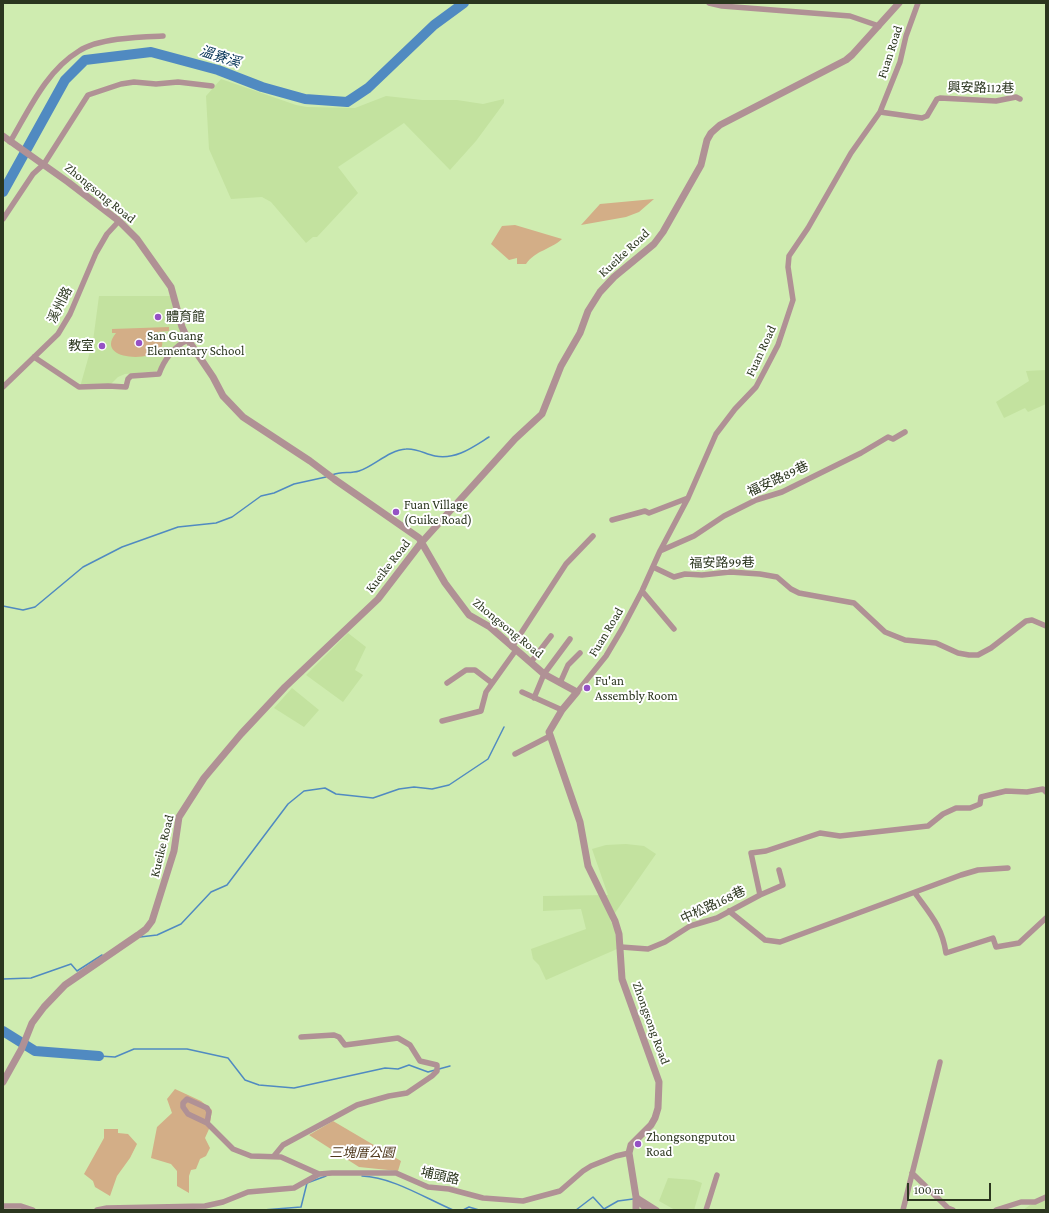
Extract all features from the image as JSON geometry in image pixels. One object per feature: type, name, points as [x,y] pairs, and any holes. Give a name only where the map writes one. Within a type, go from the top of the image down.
[{"type":"street","points":[[709,3],[722,6],[850,16],[879,26]]},
{"type":"street","name":"Kueike Road","points":[[3,1082],[22,1048],[32,1023],[44,1007],[65,985],[138,935],[146,929],[152,921],[174,851],[179,817],[204,778],[241,734],[285,687],[378,599],[421,542],[511,444],[542,414],[561,366],[580,333],[588,311],[600,292],[614,277],[654,244],[663,232],[701,165],[707,140],[711,133],[720,125],[846,60],[879,26],[898,3]]},
{"type":"street","name":"Fuan Road","points":[[577,692],[606,656],[642,592],[660,551],[688,498],[716,434],[735,409],[756,387],[778,345],[793,300],[788,267],[789,256],[808,228],[848,158],[880,112],[900,62],[906,36],[918,3]]},
{"type":"street","points":[[10,142],[45,82],[56,70],[80,50],[116,39],[163,36]]},
{"type":"street","points":[[3,219],[88,95],[121,84],[134,82],[156,84],[178,82],[212,86]]},
{"type":"street","name":"興安路112巷","points":[[880,112],[922,118],[926,116],[937,99],[940,98],[996,101],[1016,97],[1020,99]]},
{"type":"street","name":"Zhongsong Road","points":[[3,136],[17,148],[41,162],[119,221],[137,239],[170,287],[182,327],[188,340],[213,377],[223,396],[243,417],[310,461],[419,538],[445,584],[469,616],[490,627],[544,674],[577,692]]},
{"type":"street","name":"溪州路","points":[[3,387],[58,334],[70,314],[96,253],[107,234],[119,221]]},
{"type":"street","points":[[34,357],[79,387],[126,387],[128,379],[131,376],[159,374],[168,355],[182,342],[188,340]]},
{"type":"street","name":"福安路89巷","points":[[660,551],[694,536],[724,516],[756,500],[782,492],[860,453],[888,437],[893,439],[905,432]]},
{"type":"street","points":[[612,520],[646,511],[649,513],[688,498]]},
{"type":"street","points":[[442,721],[481,711],[486,692],[566,564],[593,536]]},
{"type":"street","name":"福安路99巷","points":[[653,567],[674,577],[685,574],[702,575],[730,572],[777,577],[799,594],[854,603],[885,632],[905,640],[936,643],[958,653],[969,655],[978,654],[991,648],[1026,621],[1032,620],[1046,626]]},
{"type":"street","points":[[642,592],[674,629]]},
{"type":"street","points":[[531,662],[551,636]]},
{"type":"street","points":[[534,698],[544,674],[570,639]]},
{"type":"street","points":[[560,683],[568,665],[580,653]]},
{"type":"street","points":[[447,683],[466,670],[475,670],[492,683]]},
{"type":"street","points":[[522,692],[562,710]]},
{"type":"street","points":[[515,754],[550,736],[550,727],[577,692]]},
{"type":"street","name":"Zhongsong Road","points":[[550,736],[580,822],[588,866],[615,921],[621,947],[622,978],[659,1082],[658,1108],[655,1118],[651,1125],[632,1145],[629,1153]]},
{"type":"street","name":"中松路168巷","points":[[621,947],[648,949],[665,942],[690,926],[717,918],[760,895],[751,853],[766,851],[820,833],[840,836],[928,826],[943,814],[956,808],[970,808],[980,804],[981,797],[1006,791],[1027,792],[1043,790],[1046,792]]},
{"type":"street","points":[[729,911],[765,940],[780,942],[978,870],[1008,868]]},
{"type":"street","points":[[760,895],[783,885],[779,870]]},
{"type":"street","points":[[915,893],[937,924],[943,936],[946,953],[993,938],[996,947],[1019,943],[1046,918]]},
{"type":"street","points":[[274,1156],[283,1145],[304,1135],[324,1122],[358,1105],[389,1096],[407,1093],[437,1071],[437,1065],[420,1061],[410,1045],[398,1038],[345,1045],[339,1037],[334,1035],[301,1037]]},
{"type":"street","points":[[902,1210],[940,1062]]},
{"type":"street","points":[[207,1123],[209,1112],[207,1108],[187,1099],[183,1103],[183,1107],[188,1114],[207,1123],[233,1149],[251,1156],[274,1156],[297,1163],[319,1174]]},
{"type":"street","points":[[629,1153],[636,1197],[636,1210]]},
{"type":"street","name":"埔頭路","points":[[96,1210],[107,1208],[205,1206],[223,1202],[248,1192],[294,1188],[319,1174],[362,1172],[396,1174],[428,1187],[449,1189],[483,1198],[523,1201],[562,1190],[583,1171],[591,1166],[616,1156],[629,1153]]},
{"type":"street","points":[[912,1173],[948,1208],[953,1210]]},
{"type":"street","points":[[706,1210],[717,1175]]},
{"type":"street","points":[[636,1197],[647,1210]]},
{"type":"street","points":[[636,1197],[657,1210]]},
{"type":"street","points":[[996,1210],[1021,1202],[1035,1202],[1046,1197]]},
{"type":"street","points":[[3,1206],[21,1206],[34,1210]]},
{"type":"shaded area","points":[[221,79],[296,105],[307,107],[355,108],[386,96],[422,100],[457,100],[483,104],[504,99],[504,103],[476,141],[450,170],[404,123],[338,167],[358,193],[317,237],[313,237],[306,243],[271,202],[262,197],[231,199],[209,149],[206,96]]},
{"type":"shaded area","name":"San Guang Elementary School","points":[[99,296],[175,296],[189,341],[180,344],[158,371],[125,374],[118,377],[110,385],[80,387],[93,341]]},
{"type":"shaded area","points":[[1046,370],[1046,404],[1028,412],[1025,408],[1004,418],[996,402],[1029,381],[1026,371]]},
{"type":"shaded area","points":[[348,633],[366,647],[355,670],[363,675],[343,702],[306,675]]},
{"type":"shaded area","points":[[292,688],[319,710],[304,727],[274,708]]},
{"type":"shaded area","points":[[626,844],[644,846],[656,854],[610,920],[615,929],[617,949],[546,980],[539,965],[533,959],[531,949],[586,929],[581,909],[543,911],[543,896],[608,895],[592,849],[606,845]]},
{"type":"shaded area","points":[[668,1178],[694,1180],[702,1183],[694,1210],[675,1210],[659,1201]]},
{"type":"shaded area","points":[[1046,1197],[1046,1210],[1023,1210],[1030,1205]]},
{"type":"green space","points":[[654,199],[639,212],[626,217],[581,225],[600,204]]},
{"type":"green space","points":[[515,225],[562,239],[553,246],[534,256],[526,264],[517,264],[517,258],[509,260],[491,244],[502,226]]},
{"type":"green space","points":[[169,327],[169,331],[156,332],[162,342],[159,350],[150,355],[138,357],[125,356],[115,352],[111,344],[116,333],[112,333],[112,329]]},
{"type":"green space","points":[[175,1089],[201,1101],[212,1110],[209,1129],[205,1138],[210,1148],[206,1156],[200,1159],[196,1169],[191,1170],[189,1176],[189,1193],[177,1186],[177,1171],[171,1164],[151,1158],[157,1127],[172,1113],[167,1099]]},
{"type":"green space","name":"三塊厝公園","points":[[333,1121],[401,1161],[398,1171],[359,1167],[309,1135]]},
{"type":"green space","points":[[104,1129],[118,1129],[118,1133],[128,1134],[137,1144],[130,1158],[117,1176],[110,1196],[95,1187],[93,1181],[84,1174],[104,1138]]},
{"type":"waterway","name":"溫寮溪","points":[[3,192],[65,80],[85,60],[151,52],[218,70],[262,87],[305,99],[347,102],[368,88],[434,25],[464,3]]},
{"type":"waterway","points":[[332,475],[365,469],[394,452],[406,449],[417,450],[435,456],[450,456],[464,452],[489,437]]},
{"type":"waterway","points":[[3,606],[23,610],[35,607],[83,567],[122,547],[178,527],[216,523],[232,517],[261,496],[274,493],[294,484],[326,477]]},
{"type":"waterway","points":[[140,937],[157,935],[181,924],[211,892],[227,885],[288,804],[304,791],[325,788],[336,794],[373,798],[399,789],[414,787],[432,789],[449,785],[488,759],[504,727]]},
{"type":"waterway","points":[[3,979],[31,978],[71,964],[77,971],[102,955]]},
{"type":"waterway","points":[[3,1031],[35,1051],[99,1056]]},
{"type":"waterway","points":[[99,1056],[115,1057],[134,1049],[187,1049],[228,1058],[245,1080],[259,1085],[294,1088],[385,1068],[398,1069],[409,1065],[428,1072],[435,1070]]},
{"type":"waterway","points":[[439,1069],[450,1066]]},
{"type":"waterway","points":[[263,1210],[301,1207],[307,1183],[326,1176]]},
{"type":"waterway","points":[[362,1176],[373,1177],[397,1184],[453,1210]]},
{"type":"waterway","points":[[576,1210],[593,1197],[604,1209],[618,1201],[633,1199]]},
{"type":"waterway","points":[[463,1210],[469,1207],[479,1210]]},
{"type":"place","name":"體育館","points":[[158,317]]},
{"type":"place","name":"San Guang Elementary School","points":[[139,343]]},
{"type":"place","name":"教室","points":[[102,346]]},
{"type":"place","name":"Fuan Village (Guike Road)","points":[[396,512]]},
{"type":"place","name":"Fu'an Assembly Room","points":[[587,688]]},
{"type":"place","name":"Zhongsongputou Road","points":[[638,1144]]}]
